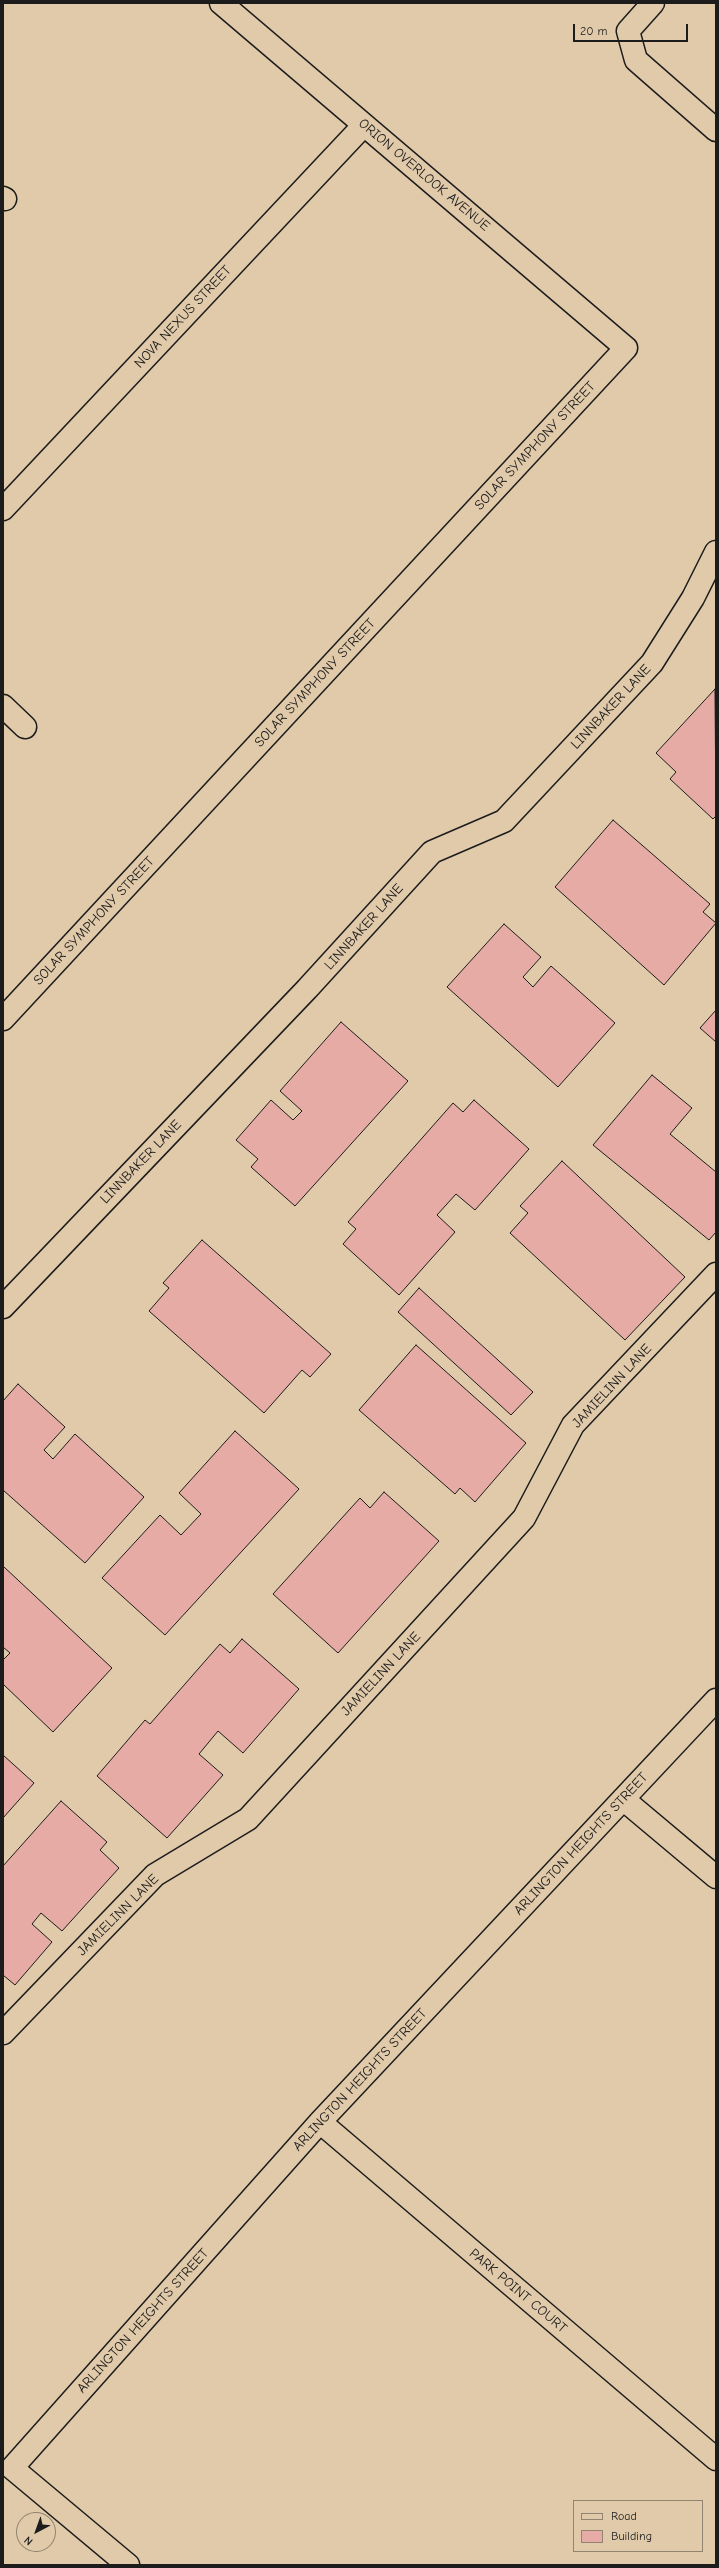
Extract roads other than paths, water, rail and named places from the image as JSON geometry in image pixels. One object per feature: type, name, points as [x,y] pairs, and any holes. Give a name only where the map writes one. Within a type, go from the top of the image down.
[{"type":"street","name":"ORION OVERLOOK AVENUE","points":[[221,3],[626,348]]},
{"type":"street","points":[[653,3],[628,31],[636,60],[716,130]]},
{"type":"street","name":"NOVA NEXUS STREET","points":[[3,509],[364,125]]},
{"type":"street","name":"SOLAR SYMPHONY STREET","points":[[3,1019],[626,348]]},
{"type":"street","name":"LINNBAKER LANE","points":[[3,1307],[306,989],[432,852],[504,821],[509,816],[652,663],[693,598],[716,552]]},
{"type":"street","points":[[3,706],[25,727]]},
{"type":"street","name":"JAMIELINN LANE","points":[[3,2034],[155,1875],[248,1818],[524,1518],[573,1425],[716,1274]]},
{"type":"street","name":"ARLINGTON HEIGHTS STREET","points":[[128,2565],[12,2468],[320,2122],[716,1700]]},
{"type":"street","points":[[623,1799],[716,1877]]},
{"type":"street","name":"PARK POINT COURT","points":[[320,2122],[716,2459]]}]
